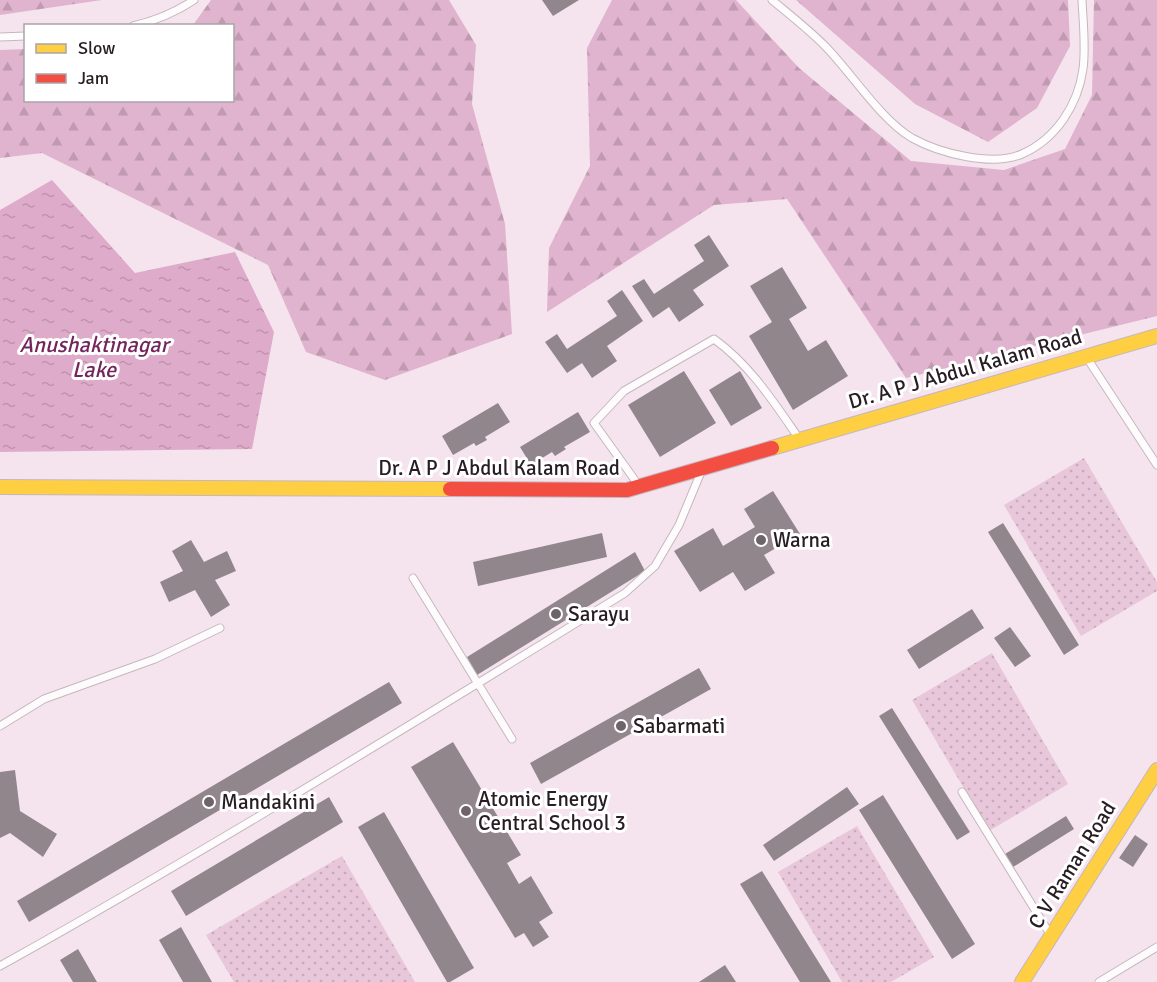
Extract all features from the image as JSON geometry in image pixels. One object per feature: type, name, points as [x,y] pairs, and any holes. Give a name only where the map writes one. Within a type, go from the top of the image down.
[{"type":"street","name":"Dr. A P J Abdul Kalam Road","points":[[0,488],[627,490],[1157,336]]},
{"type":"street","name":"C V Raman Road","points":[[1022,982],[1157,770]]},
{"type":"lane","points":[[141,24],[194,0]]},
{"type":"lane","points":[[772,0],[824,45],[887,116],[911,137],[938,149],[972,158],[997,159],[1021,155],[1044,141],[1062,123],[1076,98],[1083,68],[1082,0]]},
{"type":"lane","points":[[0,37],[24,36]]},
{"type":"lane","points":[[640,486],[594,423],[624,391],[714,339],[734,353],[763,386],[800,439]]},
{"type":"lane","points":[[1085,356],[1157,465]]},
{"type":"lane","points":[[0,966],[139,887],[625,593],[655,566],[679,525],[703,467]]},
{"type":"lane","points":[[413,578],[512,739]]},
{"type":"lane","points":[[0,726],[44,699],[155,659],[220,628]]},
{"type":"lane","points":[[962,792],[1052,936]]},
{"type":"lane","points":[[1099,982],[1111,979],[1157,947]]},
{"type":"shaded area","points":[[1084,458],[1157,582],[1157,591],[1081,636],[1004,505]]},
{"type":"shaded area","points":[[992,653],[1068,784],[989,831],[912,700]]},
{"type":"shaded area","points":[[857,826],[934,957],[891,982],[842,982],[778,872]]},
{"type":"shaded area","points":[[342,856],[415,982],[234,982],[206,935]]},
{"type":"green space","points":[[0,0],[102,0],[0,15]]},
{"type":"green space","points":[[211,0],[449,0],[476,45],[472,104],[505,224],[512,334],[385,380],[306,352],[268,265],[42,153],[0,158],[0,50],[24,49],[24,102],[234,102],[234,24],[194,24]]},
{"type":"green space","points":[[612,0],[736,0],[799,68],[911,161],[1004,170],[1065,149],[1092,95],[1094,0],[1157,0],[1157,316],[906,378],[787,199],[714,205],[547,312],[549,248],[590,166],[587,48]]},
{"type":"green space","points":[[796,0],[1068,0],[1070,46],[1037,108],[988,142],[915,104]]},
{"type":"water","name":"Anushaktinagar Lake","points":[[52,180],[135,273],[235,252],[274,332],[252,449],[0,452],[0,210]]},
{"type":"building","points":[[542,0],[579,0],[553,16]]},
{"type":"building","points":[[709,235],[729,266],[693,290],[704,305],[679,322],[669,307],[653,318],[632,286],[644,279],[654,294],[704,261],[694,245]]},
{"type":"building","points":[[782,267],[807,308],[789,319],[808,351],[826,340],[848,376],[793,410],[749,336],[772,322],[750,286]]},
{"type":"building","points":[[622,290],[643,321],[607,346],[617,361],[592,378],[582,363],[567,373],[545,342],[557,334],[567,349],[617,316],[607,301]]},
{"type":"building","points":[[684,371],[716,423],[660,457],[628,405]]},
{"type":"building","points":[[740,371],[762,408],[731,426],[709,390]]},
{"type":"building","points":[[498,403],[510,422],[485,437],[487,440],[476,446],[474,443],[453,455],[442,436]]},
{"type":"building","points":[[578,412],[590,432],[564,447],[566,449],[555,456],[552,452],[531,465],[520,447]]},
{"type":"building","name":"Warna","points":[[773,491],[800,534],[764,555],[775,573],[745,591],[733,572],[700,592],[674,551],[713,528],[723,546],[755,527],[744,509]]},
{"type":"building","points":[[1003,523],[1079,645],[1064,655],[988,532]]},
{"type":"building","points":[[602,533],[607,557],[478,586],[473,562]]},
{"type":"building","points":[[191,540],[204,562],[227,551],[236,571],[215,580],[230,605],[211,617],[195,590],[169,602],[160,582],[183,571],[172,551]]},
{"type":"building","name":"Sarayu","points":[[635,552],[645,571],[477,675],[467,657]]},
{"type":"building","points":[[972,609],[984,628],[919,669],[907,650]]},
{"type":"building","points":[[1010,627],[1031,656],[1015,667],[994,638]]},
{"type":"building","name":"Sabarmati","points":[[699,668],[711,689],[541,784],[530,763]]},
{"type":"building","name":"Mandakini","points":[[389,682],[402,703],[29,922],[17,901]]},
{"type":"building","points":[[892,708],[970,832],[957,840],[879,716]]},
{"type":"building","name":"Atomic Energy Central School 3","points":[[453,742],[521,855],[507,863],[519,884],[531,876],[553,913],[539,922],[549,937],[533,947],[524,933],[515,938],[411,767]]},
{"type":"building","points":[[15,770],[20,811],[57,834],[43,857],[10,833],[0,838],[0,772]]},
{"type":"building","points":[[847,787],[859,804],[774,861],[763,845]]},
{"type":"building","points":[[883,795],[975,944],[952,959],[859,810]]},
{"type":"building","points":[[329,797],[343,822],[186,916],[171,891]]},
{"type":"building","name":"Mandakini","points":[[384,812],[474,968],[450,982],[447,982],[358,827]]},
{"type":"building","points":[[1066,816],[1074,829],[1013,867],[1005,854]]},
{"type":"building","points":[[1135,835],[1148,844],[1133,867],[1119,858]]},
{"type":"building","points":[[762,871],[831,982],[800,982],[740,884]]},
{"type":"building","points":[[181,927],[212,982],[183,982],[159,940]]},
{"type":"building","points":[[78,949],[97,982],[73,982],[60,960]]},
{"type":"building","points":[[725,965],[736,982],[699,982]]},
{"type":"traffic: slow","points":[[772,448],[1157,336]]},
{"type":"traffic: slow","points":[[0,487],[450,489]]},
{"type":"traffic: slow","points":[[1022,982],[1157,770]]},
{"type":"traffic: jam","points":[[450,489],[627,490],[772,448]]},
{"type":"place","name":"Warna","points":[[761,540]]},
{"type":"place","name":"Sarayu","points":[[556,614]]},
{"type":"place","name":"Sabarmati","points":[[621,726]]},
{"type":"place","name":"Mandakini","points":[[209,802]]},
{"type":"place","name":"Atomic Energy Central School 3","points":[[466,811]]}]
